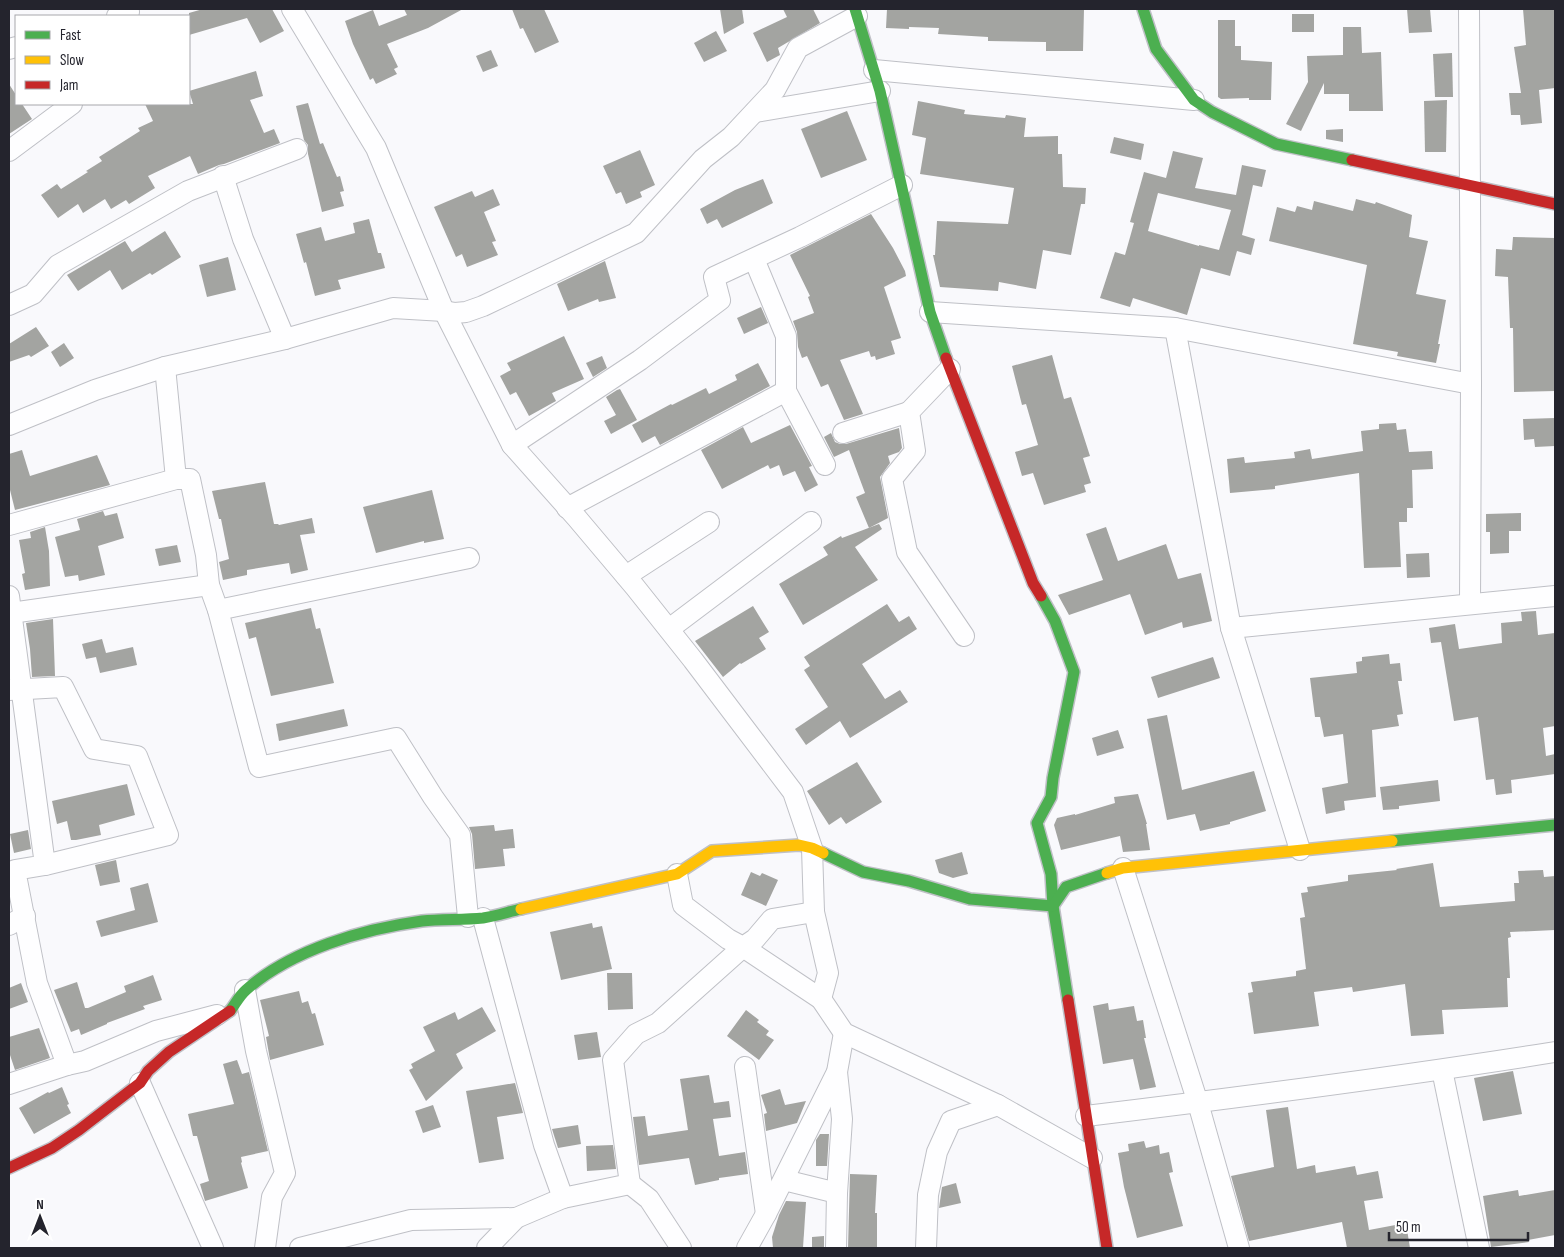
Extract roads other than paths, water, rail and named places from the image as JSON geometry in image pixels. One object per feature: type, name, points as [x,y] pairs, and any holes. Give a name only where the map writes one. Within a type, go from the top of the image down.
[{"type":"street","points":[[292,9],[376,148],[444,311],[512,445],[626,576],[669,629],[793,792],[812,848],[814,912],[828,974],[822,999]]},
{"type":"street","points":[[1143,9],[1156,48],[1194,100],[1212,112],[1276,144],[1555,204]]},
{"type":"street","points":[[1469,9],[1470,604]]},
{"type":"street","points":[[9,426],[95,390],[165,367],[284,339],[393,308],[455,313],[466,312],[484,306],[636,233],[703,159],[731,137],[775,90],[798,48],[856,12],[880,91],[930,312],[950,369],[1033,582],[1054,621],[1074,672],[1051,797],[1037,823],[1051,874],[1053,906],[1107,1248]]},
{"type":"street","points":[[874,70],[1194,100]]},
{"type":"street","points":[[755,112],[880,91]]},
{"type":"street","points":[[9,151],[71,105]]},
{"type":"street","points":[[9,305],[33,294],[58,265],[188,191],[297,149]]},
{"type":"street","points":[[223,176],[243,239],[284,339]]},
{"type":"street","points":[[512,445],[640,360],[720,300],[714,277],[902,186]]},
{"type":"street","points":[[754,258],[786,336],[786,391],[825,465]]},
{"type":"street","points":[[930,312],[1176,328],[1471,384]]},
{"type":"street","points":[[1176,328],[1231,628],[1300,850]]},
{"type":"street","points":[[165,367],[176,479]]},
{"type":"street","points":[[843,433],[909,412],[950,369]]},
{"type":"street","points":[[567,508],[786,391]]},
{"type":"street","points":[[909,412],[915,451],[892,479],[907,552],[964,636]]},
{"type":"street","points":[[9,525],[176,479],[190,479],[206,555],[209,585],[218,610],[259,767],[396,738],[433,797],[460,835],[476,918],[544,1145],[563,1198]]},
{"type":"street","points":[[626,576],[709,522]]},
{"type":"street","points":[[669,629],[811,522]]},
{"type":"street","points":[[218,610],[469,558]]},
{"type":"street","points":[[45,865],[14,690],[10,604],[209,585]]},
{"type":"street","points":[[1231,628],[1555,596]]},
{"type":"street","points":[[14,690],[63,687],[94,749],[137,756],[168,835],[45,865],[12,870],[17,921],[67,1065]]},
{"type":"street","points":[[1053,906],[1066,888],[1123,868],[1555,825]]},
{"type":"street","points":[[9,1168],[60,1143],[140,1083],[147,1072],[171,1050],[230,1011],[245,990],[277,968],[348,936],[410,923],[476,918],[677,874],[712,851],[799,845],[812,848],[863,872],[908,881],[970,899],[1053,906]]},
{"type":"street","points":[[1123,868],[1198,1103],[1239,1248]]},
{"type":"street","points":[[677,874],[683,905],[728,939],[822,999],[844,1033],[998,1105],[1092,1158]]},
{"type":"street","points":[[681,1248],[649,1198],[630,1184],[614,1060],[636,1034],[664,1019],[743,947],[755,939],[772,919],[814,912]]},
{"type":"street","points":[[245,990],[256,1051],[285,1173],[272,1197],[265,1248]]},
{"type":"street","points":[[9,1084],[85,1061],[156,1031],[230,1011]]},
{"type":"street","points":[[836,1248],[837,1193],[842,1119],[838,1072],[844,1033]]},
{"type":"street","points":[[1086,1116],[1442,1070],[1555,1052]]},
{"type":"street","points":[[745,1067],[766,1214]]},
{"type":"street","points":[[1442,1070],[1479,1248]]},
{"type":"street","points":[[747,1248],[784,1180],[838,1072]]},
{"type":"street","points":[[140,1083],[213,1248]]},
{"type":"street","points":[[926,1248],[928,1194],[937,1152],[952,1121],[998,1105]]},
{"type":"street","points":[[784,1180],[837,1193]]},
{"type":"street","points":[[300,1248],[412,1220],[516,1218],[563,1198],[630,1184]]},
{"type":"street","points":[[487,1248],[516,1218]]}]
